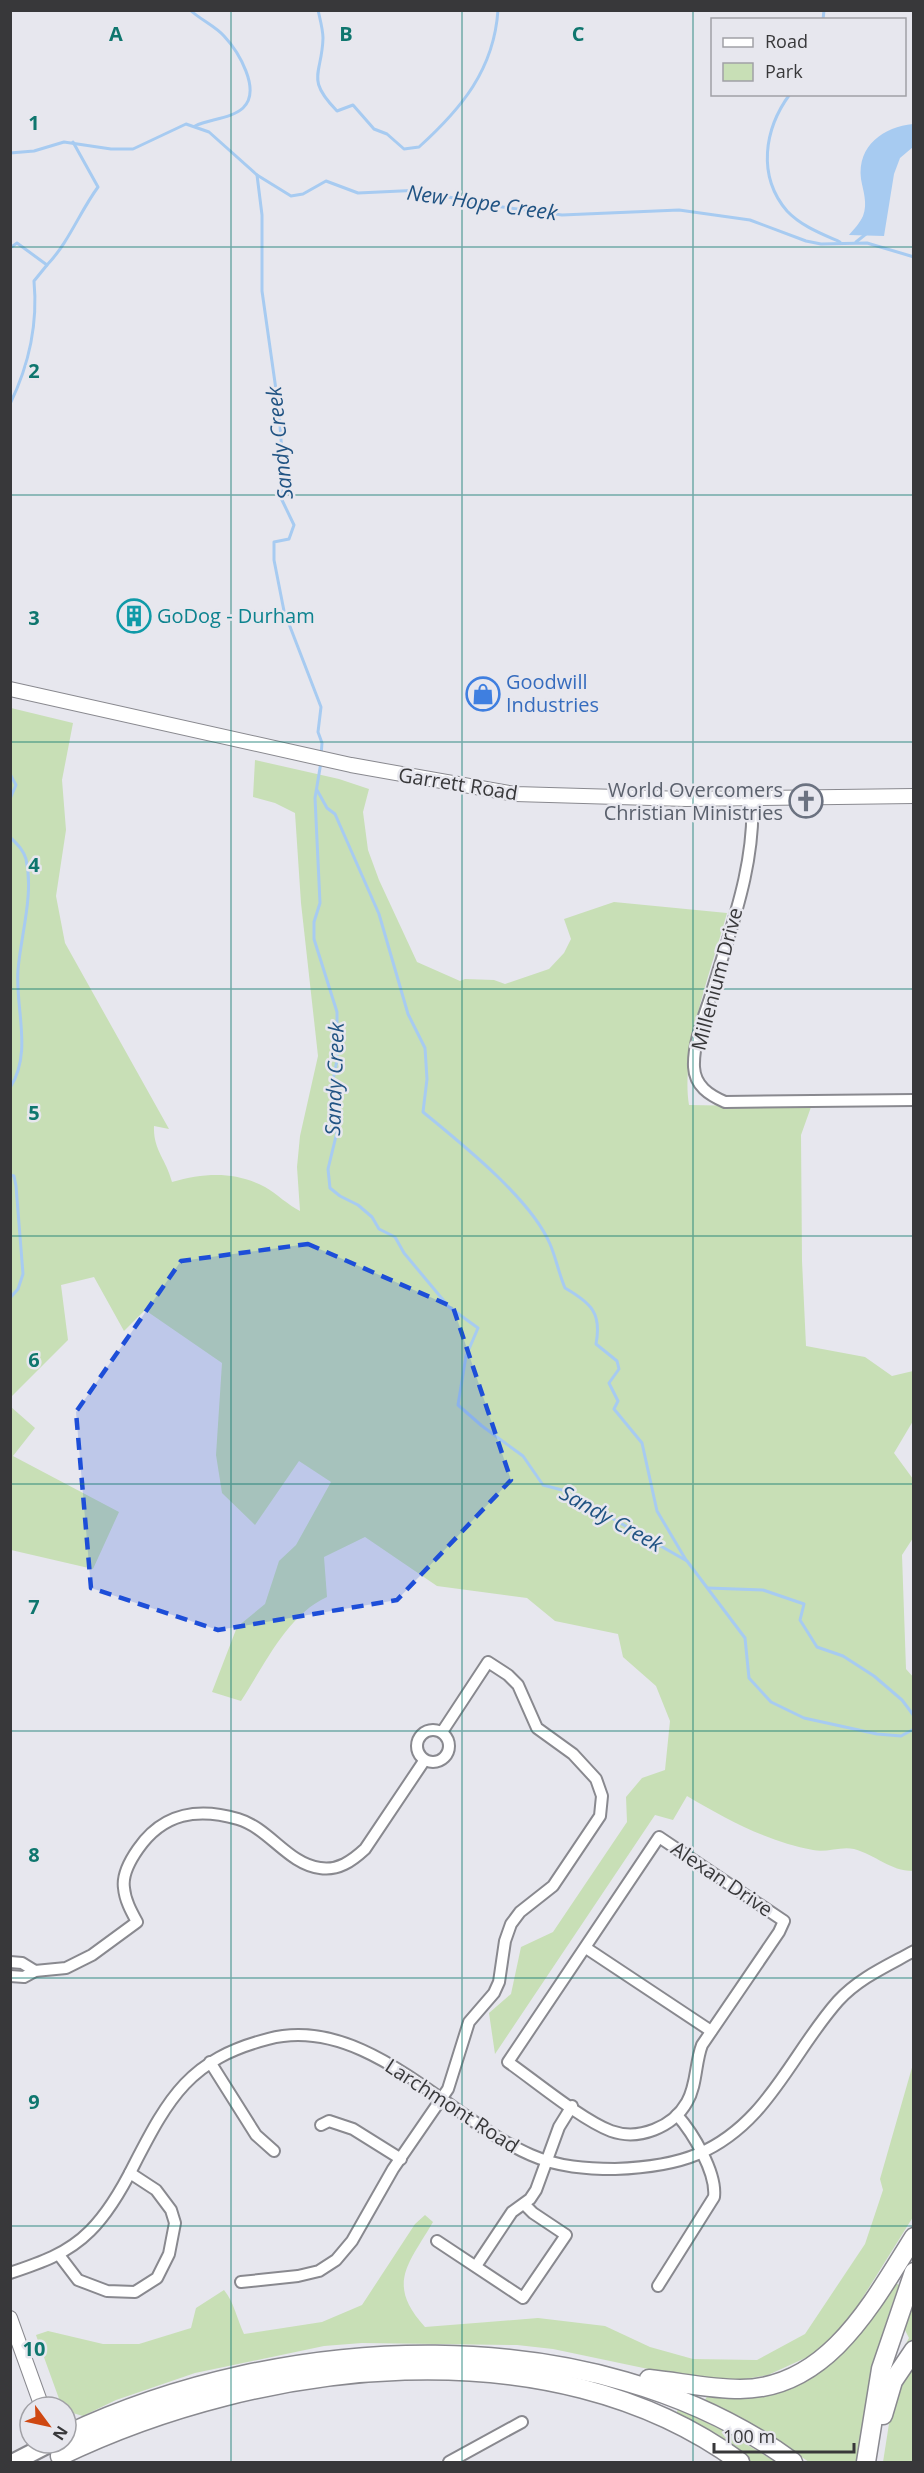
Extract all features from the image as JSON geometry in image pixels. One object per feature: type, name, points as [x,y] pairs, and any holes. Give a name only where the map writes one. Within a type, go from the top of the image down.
[{"type":"highway","points":[[78,2431],[185,2390],[319,2364],[410,2356],[475,2356],[549,2363],[611,2376],[741,2389],[762,2386],[803,2371],[842,2342],[860,2320],[914,2237]]},
{"type":"highway","points":[[866,2463],[881,2369],[914,2272]]},
{"type":"highway","points":[[878,2463],[887,2399],[898,2369],[914,2350]]},
{"type":"highway","points":[[78,2445],[149,2419],[225,2397],[356,2374],[420,2372],[498,2374],[545,2379],[589,2389],[652,2412],[693,2432],[740,2463]]},
{"type":"highway","points":[[611,2376],[694,2405],[750,2433],[793,2463]]},
{"type":"main road","points":[[14,2463],[47,2455]]},
{"type":"street","name":"Garrett Road","points":[[10,689],[341,763],[446,783],[527,795],[635,799],[914,796]]},
{"type":"street","name":"Millenium Drive","points":[[752,797],[753,817],[748,871],[699,1035],[694,1067],[701,1088],[710,1096],[725,1102],[914,1100]]},
{"type":"street","points":[[241,2282],[298,2276],[327,2266],[352,2241],[401,2159],[442,2100],[456,2071],[469,2022],[494,1993],[499,1982],[505,1941],[511,1924],[520,1912],[553,1886],[595,1826],[603,1805],[596,1779],[573,1754],[537,1728],[518,1685],[508,1675],[488,1662],[442,1732]]},
{"type":"street","points":[[432,1730],[442,1732],[449,1741],[445,1757],[435,1763],[424,1761],[416,1748],[419,1737],[432,1730]]},
{"type":"street","points":[[10,1976],[24,1977],[35,1971],[57,1970],[79,1962],[137,1922],[127,1902],[123,1885],[126,1873],[141,1845],[157,1827],[172,1817],[190,1812],[212,1812],[240,1819],[257,1828],[307,1865],[331,1869],[353,1860],[364,1849],[424,1761]]},
{"type":"street","name":"Alexan Drive","points":[[659,1837],[784,1921],[779,1932],[711,2031],[698,2055],[688,2101],[677,2115],[649,2131],[627,2134],[612,2131],[508,2062],[586,1948],[659,1837]]},
{"type":"street","points":[[586,1948],[711,2031]]},
{"type":"street","name":"Larchmont Road","points":[[10,2273],[59,2255],[75,2244],[104,2216],[175,2094],[210,2062],[229,2051],[281,2036],[336,2040],[364,2050],[512,2145],[548,2161],[586,2168],[622,2169],[667,2164],[700,2153],[735,2133],[761,2108],[828,2013],[851,1989],[914,1951]]},
{"type":"street","points":[[10,1962],[22,1963],[35,1971]]},
{"type":"street","points":[[210,2062],[256,2135],[274,2151]]},
{"type":"street","points":[[476,2266],[512,2212],[524,2204],[536,2190],[559,2127],[572,2106]]},
{"type":"street","points":[[658,2286],[714,2197],[713,2178],[691,2133],[677,2115]]},
{"type":"street","points":[[321,2125],[329,2121],[353,2129],[401,2159]]},
{"type":"street","points":[[59,2255],[78,2280],[99,2289],[135,2292],[157,2278],[169,2254],[175,2223],[171,2210],[156,2190],[130,2173]]},
{"type":"street","points":[[437,2241],[523,2298],[566,2235],[533,2213],[524,2204]]},
{"type":"street","points":[[10,2318],[38,2395]]},
{"type":"street","points":[[449,2463],[522,2422]]},
{"type":"highlighted area","points":[[308,1244],[453,1307],[511,1480],[397,1600],[218,1630],[91,1588],[76,1412],[181,1261]]},
{"type":"green space","points":[[11,708],[73,723],[62,780],[66,830],[56,896],[65,943],[169,1129],[154,1126],[156,1142],[172,1182],[208,1175],[242,1178],[265,1187],[300,1211],[297,1167],[300,1136],[318,1056],[301,903],[295,813],[275,803],[253,797],[255,760],[339,779],[369,789],[363,812],[368,850],[379,880],[417,962],[460,981],[465,979],[494,980],[505,984],[549,969],[564,953],[571,939],[564,919],[614,902],[727,913],[693,1035],[687,1083],[689,1105],[811,1107],[801,1135],[802,1261],[806,1346],[865,1357],[892,1376],[913,1371],[913,1421],[894,1453],[913,1479],[913,1538],[902,1555],[906,1669],[914,1678],[913,1871],[890,1866],[854,1849],[818,1851],[780,1841],[732,1821],[687,1796],[673,1820],[655,1815],[495,2054],[489,2013],[511,1994],[521,1947],[553,1932],[627,1822],[626,1797],[642,1778],[665,1770],[670,1721],[656,1686],[623,1657],[618,1634],[555,1621],[527,1598],[437,1586],[365,1537],[324,1557],[327,1597],[313,1605],[288,1629],[241,1701],[212,1692],[237,1627],[265,1604],[279,1561],[296,1545],[331,1482],[299,1461],[255,1525],[222,1493],[216,1455],[222,1363],[145,1310],[124,1331],[94,1277],[61,1285],[68,1340],[11,1397]]},
{"type":"green space","points":[[11,1407],[35,1428],[13,1456],[119,1512],[93,1569],[11,1550]]},
{"type":"green space","points":[[913,2064],[913,2217],[850,2318],[832,2339],[814,2354],[768,2375],[739,2380],[709,2379],[672,2374],[553,2349],[517,2345],[362,2343],[324,2346],[195,2373],[116,2400],[83,2416],[78,2415],[78,2395],[58,2395],[36,2335],[48,2331],[103,2344],[139,2344],[191,2328],[196,2308],[224,2290],[233,2305],[244,2334],[322,2322],[362,2305],[415,2224],[425,2215],[433,2222],[409,2263],[404,2286],[406,2298],[413,2312],[425,2327],[538,2318],[605,2326],[650,2347],[693,2359],[757,2360],[805,2334],[865,2244],[883,2190],[880,2179]]},
{"type":"green space","points":[[892,2281],[899,2285],[872,2372],[857,2462],[809,2462],[754,2425],[705,2400],[709,2393],[782,2386]]},
{"type":"green space","points":[[913,2296],[913,2342],[905,2353],[904,2347],[909,2338],[903,2326]]},
{"type":"green space","points":[[913,2360],[913,2462],[883,2462],[893,2398]]},
{"type":"green space","points":[[678,2409],[724,2431],[776,2462],[752,2462],[676,2414]]},
{"type":"water","points":[[913,124],[913,147],[900,158],[894,174],[884,236],[849,235],[863,216],[865,202],[861,167],[868,147],[892,129]]},
{"type":"waterway","points":[[190,10],[224,36],[236,51],[246,71],[250,91],[248,100],[238,112],[195,126]]},
{"type":"waterway","points":[[318,10],[323,38],[318,76],[321,91],[337,111],[353,105],[374,129],[387,134],[404,149],[419,147],[448,118],[473,87],[490,51],[498,10]]},
{"type":"waterway","points":[[823,18],[824,10]]},
{"type":"waterway","points":[[789,96],[774,122],[770,137],[768,168],[771,183],[787,211],[812,229],[840,242]]},
{"type":"waterway","name":"New Hope Creek","points":[[10,153],[34,151],[64,142],[111,149],[133,149],[186,124],[209,132],[257,175],[291,196],[303,194],[326,181],[358,193],[422,190],[472,203],[562,215],[679,210],[750,220],[806,241],[821,244],[867,243],[914,257]]},
{"type":"waterway","points":[[10,248],[17,243],[47,265],[62,247],[98,187],[73,142]]},
{"type":"waterway","name":"Sandy Creek","points":[[257,175],[262,215],[262,291],[279,411],[283,468],[281,498],[294,525],[289,539],[274,542],[274,560],[284,611],[321,707],[318,732],[322,743],[321,756]]},
{"type":"waterway","name":"New Hope Creek","points":[[856,242],[866,234]]},
{"type":"waterway","points":[[10,404],[31,344],[35,313],[34,281],[47,265]]},
{"type":"waterway","name":"Sandy Creek","points":[[321,762],[315,798],[320,903],[314,922],[314,939],[337,1012],[337,1060],[331,1090],[337,1132],[328,1169],[330,1188],[358,1205],[372,1217],[379,1229],[395,1237],[404,1253],[449,1307],[478,1328],[466,1356],[458,1405],[523,1456],[543,1485],[566,1491],[588,1512],[608,1516],[687,1561],[745,1638],[749,1678],[771,1702],[804,1718],[877,1734],[901,1736],[914,1729]]},
{"type":"waterway","points":[[10,774],[16,785],[10,799]]},
{"type":"waterway","points":[[317,790],[327,808],[335,814],[379,914],[408,1014],[425,1048],[427,1079],[423,1112],[494,1173],[528,1209],[550,1244],[565,1288],[582,1299],[593,1310],[597,1324],[596,1344],[617,1361],[619,1369],[609,1383],[618,1401],[614,1409],[642,1443],[657,1511],[686,1560]]},
{"type":"waterway","points":[[10,837],[25,855],[29,886],[18,970],[22,1030],[21,1060],[10,1088]]},
{"type":"waterway","points":[[10,1175],[14,1176],[16,1186],[23,1274],[18,1289],[10,1298]]},
{"type":"waterway","name":"Sandy Creek","points":[[708,1588],[763,1590],[804,1604],[800,1620],[817,1647],[843,1656],[874,1676],[902,1700],[914,1716]]},
{"type":"place","name":"GoDog - Durham","points":[[134,616]]},
{"type":"place","name":"Goodwill Industries","points":[[483,694]]},
{"type":"place","name":"World Overcomers Christian Ministries","points":[[806,801]]}]
